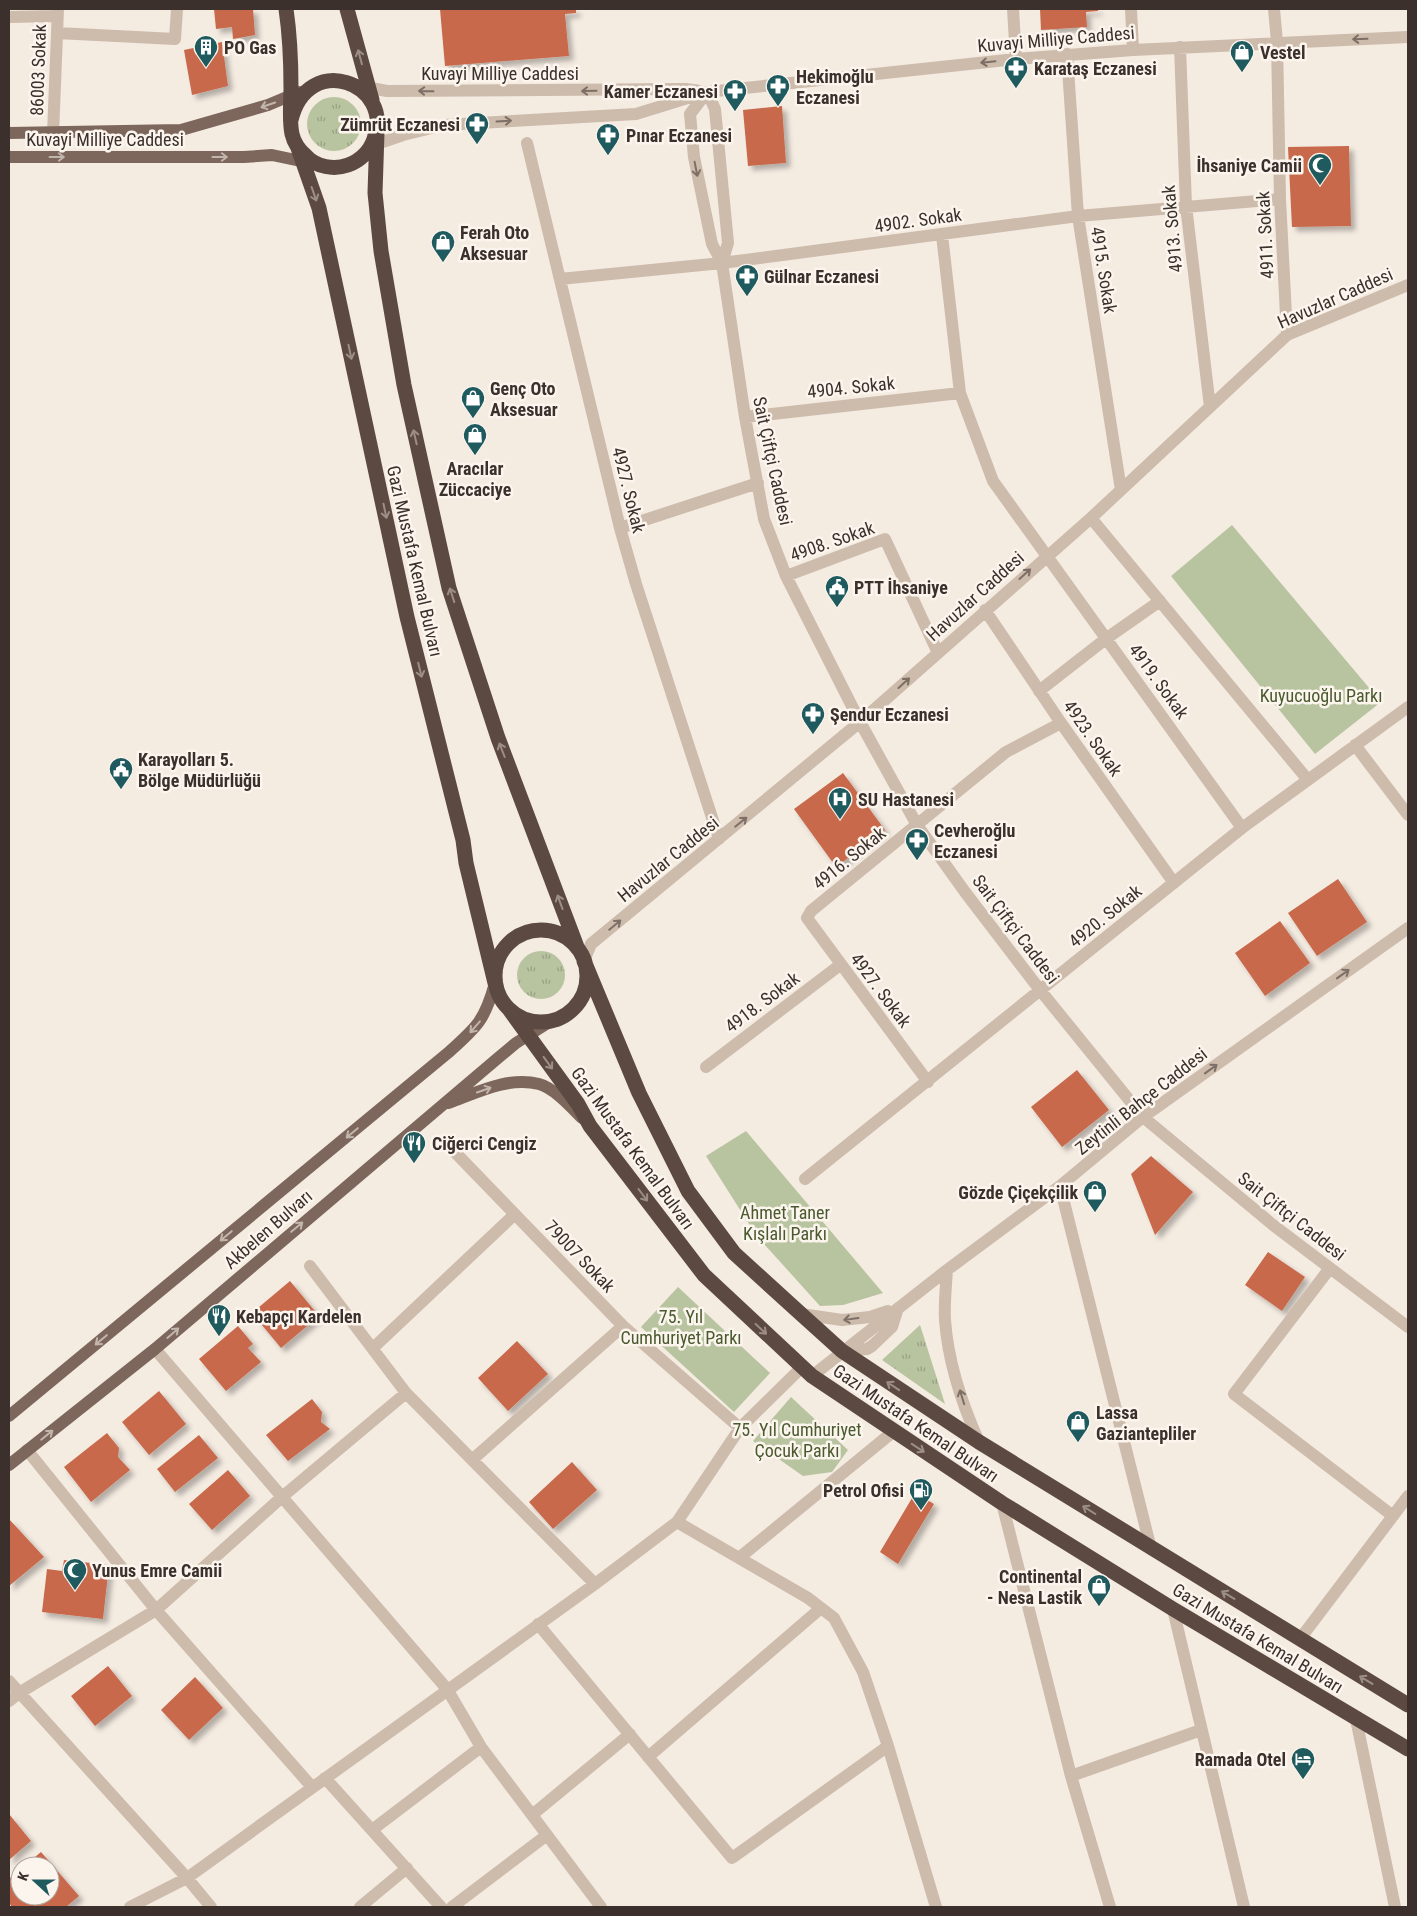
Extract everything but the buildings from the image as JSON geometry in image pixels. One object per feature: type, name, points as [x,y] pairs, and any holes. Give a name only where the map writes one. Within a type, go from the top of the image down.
[{"type":"highway","points":[[286,9],[290,38],[292,134],[300,155],[320,165],[335,168],[349,165],[362,158],[375,141],[377,118],[347,9]]},
{"type":"highway","points":[[291,120],[294,107],[302,95],[313,86],[326,81],[340,81],[353,85],[365,93],[373,104]]},
{"type":"highway","name":"Gazi Mustafa Kemal Bulvarı","points":[[375,141],[376,193],[381,251],[404,385],[449,588],[498,738],[577,947]]},
{"type":"highway","name":"Gazi Mustafa Kemal Bulvarı","points":[[300,155],[319,208],[408,617],[463,840],[466,863],[495,983]]},
{"type":"highway","points":[[536,930],[551,931],[565,937],[577,947],[584,961],[587,976],[584,991],[577,1005],[565,1015],[551,1021],[536,1022],[520,1018],[508,1009],[500,998],[495,983],[495,968],[500,954],[509,942],[522,934],[536,930]]},
{"type":"highway","name":"Gazi Mustafa Kemal Bulvarı","points":[[584,961],[639,1093],[688,1191],[734,1253],[800,1314],[842,1351],[979,1442],[1408,1705]]},
{"type":"highway","name":"Gazi Mustafa Kemal Bulvarı","points":[[508,1009],[578,1104],[590,1126],[704,1275],[807,1372],[1002,1503],[1173,1609],[1408,1749]]},
{"type":"main road","name":"Kuvayi Milliye Caddesi","points":[[9,133],[53,134],[181,130],[268,105],[313,86]]},
{"type":"main road","name":"Kuvayi Milliye Caddesi","points":[[9,157],[244,157],[300,155]]},
{"type":"main road","name":"Akbelen Bulvarı","points":[[9,1416],[450,1052],[477,1027],[489,1005],[495,983]]},
{"type":"main road","name":"Akbelen Bulvarı","points":[[9,1465],[155,1349],[438,1107],[504,1053],[551,1021]]},
{"type":"main road","points":[[438,1107],[511,1082],[540,1084],[563,1099],[590,1126]]},
{"type":"street","points":[[57,33],[175,39],[177,9]]},
{"type":"street","points":[[1013,9],[1016,59]]},
{"type":"street","points":[[1131,9],[1133,50]]},
{"type":"street","name":"4911. Sokak","points":[[1274,9],[1277,42],[1280,198],[1287,335]]},
{"type":"street","points":[[9,17],[58,12]]},
{"type":"street","name":"86003 Sokak","points":[[53,134],[58,12]]},
{"type":"street","name":"Kuvayi Milliye Caddesi","points":[[375,141],[444,125],[636,114],[707,92],[1016,59],[1180,47],[1408,37]]},
{"type":"street","name":"4913. Sokak","points":[[1180,47],[1186,206],[1210,407]]},
{"type":"street","name":"4915. Sokak","points":[[1067,54],[1078,216],[1121,490]]},
{"type":"street","name":"Kuvayi Milliye Caddesi","points":[[353,85],[387,91],[686,89],[707,92]]},
{"type":"street","name":"Sait Çiftçi Caddesi","points":[[722,263],[728,243],[714,109],[707,92],[690,114],[694,157],[712,244],[722,263],[745,417],[764,519],[786,576],[860,722],[917,825],[965,892],[1040,990],[1143,1117],[1273,1225],[1408,1327]]},
{"type":"street","name":"4927. Sokak","points":[[528,144],[620,528],[636,584],[719,839]]},
{"type":"street","name":"4902. Sokak","points":[[560,279],[722,263],[1078,216],[1280,198]]},
{"type":"street","name":"4919. Sokak","points":[[942,234],[960,393],[993,481],[1242,828]]},
{"type":"street","name":"Havuzlar Caddesi","points":[[584,961],[591,944],[860,722],[1091,518],[1287,335],[1408,284]]},
{"type":"street","name":"4904. Sokak","points":[[745,417],[960,393]]},
{"type":"street","points":[[620,528],[758,483]]},
{"type":"street","points":[[1091,518],[1308,780]]},
{"type":"street","name":"4908. Sokak","points":[[786,576],[885,538],[938,653]]},
{"type":"street","points":[[1039,691],[1107,638],[1160,601]]},
{"type":"street","name":"4923. Sokak","points":[[985,610],[1060,723],[1174,883]]},
{"type":"street","name":"4920. Sokak","points":[[805,1179],[1242,828],[1408,707]]},
{"type":"street","name":"4916. Sokak","points":[[807,918],[811,911],[1006,752],[1060,723]]},
{"type":"street","points":[[1356,745],[1408,815]]},
{"type":"street","name":"4927. Sokak","points":[[807,918],[928,1082]]},
{"type":"street","name":"Zeytinli Bahçe Caddesi","points":[[898,1308],[1060,1186],[1143,1117],[1408,928]]},
{"type":"street","name":"4918. Sokak","points":[[706,1067],[840,965]]},
{"type":"street","name":"79007 Sokak","points":[[446,1143],[623,1326],[740,1428]]},
{"type":"street","points":[[1060,1186],[1151,1549]]},
{"type":"street","points":[[373,1348],[515,1214]]},
{"type":"street","points":[[310,1266],[406,1393],[595,1584]]},
{"type":"street","points":[[1330,1268],[1234,1394],[1393,1516]]},
{"type":"street","points":[[947,1270],[945,1320],[953,1367],[968,1418],[979,1442]]},
{"type":"street","points":[[800,1314],[842,1320],[870,1317],[898,1308]]},
{"type":"street","points":[[130,1907],[187,1878],[595,1584],[676,1522],[740,1428],[807,1372],[842,1351],[867,1349],[892,1327],[898,1308]]},
{"type":"street","points":[[472,1460],[623,1326]]},
{"type":"street","points":[[155,1349],[447,1689],[481,1747],[601,1907]]},
{"type":"street","points":[[9,1702],[19,1693],[156,1610],[282,1497],[406,1393]]},
{"type":"street","points":[[739,1558],[894,1432]]},
{"type":"street","points":[[27,1450],[156,1610],[312,1787]]},
{"type":"street","points":[[1300,1639],[1408,1496]]},
{"type":"street","points":[[1002,1503],[1071,1776],[1110,1907]]},
{"type":"street","points":[[676,1522],[808,1598],[834,1618],[863,1672],[888,1746],[936,1907]]},
{"type":"street","points":[[648,1757],[821,1608]]},
{"type":"street","points":[[1173,1609],[1244,1907]]},
{"type":"street","points":[[538,1624],[732,1858],[888,1746]]},
{"type":"street","points":[[9,1681],[211,1907]]},
{"type":"street","points":[[1356,1719],[1395,1907]]},
{"type":"street","points":[[1071,1776],[1201,1730]]},
{"type":"street","points":[[532,1815],[630,1734]]},
{"type":"street","points":[[372,1830],[481,1747]]},
{"type":"street","points":[[325,1778],[441,1907]]},
{"type":"street","points":[[452,1907],[547,1835]]},
{"type":"street","points":[[360,1907],[407,1868]]},
{"type":"green space","points":[[334,97],[344,99],[353,105],[359,114],[361,124],[359,134],[353,143],[344,149],[334,151],[324,149],[315,143],[309,134],[307,124],[309,114],[315,105],[324,99]]},
{"type":"green space","name":"Kuyucuoğlu Parkı","points":[[1232,525],[1381,702],[1315,754],[1171,576]]},
{"type":"green space","points":[[541,951],[550,953],[558,958],[563,966],[565,975],[563,984],[558,992],[550,997],[541,999],[532,997],[524,992],[519,984],[517,975],[519,966],[524,958],[532,953]]},
{"type":"green space","name":"Ahmet Taner Kışlalı Parkı","points":[[746,1131],[883,1293],[843,1305],[820,1306],[756,1235],[706,1156]]},
{"type":"green space","name":"75. Yıl Cumhuriyet Parkı","points":[[678,1287],[770,1373],[734,1412],[641,1327]]},
{"type":"green space","points":[[920,1325],[945,1404],[882,1360]]},
{"type":"green space","name":"75. Yıl Cumhuriyet Çocuk Parkı","points":[[791,1397],[848,1450],[832,1472],[803,1476],[753,1441]]},
{"type":"place","name":"PO Gas","points":[[206,68]]},
{"type":"place","name":"Vestel","points":[[1242,73]]},
{"type":"place","name":"Karataş Eczanesi","points":[[1016,89]]},
{"type":"place","name":"Hekimoğlu Eczanesi","points":[[778,107]]},
{"type":"place","name":"Kamer Eczanesi","points":[[735,112]]},
{"type":"place","name":"Zümrüt Eczanesi","points":[[477,145]]},
{"type":"place","name":"Pınar Eczanesi","points":[[608,156]]},
{"type":"place","name":"İhsaniye Camii","points":[[1320,186]]},
{"type":"place","name":"Ferah Oto Aksesuar","points":[[443,263]]},
{"type":"place","name":"Gülnar Eczanesi","points":[[747,297]]},
{"type":"place","name":"Genç Oto Aksesuar","points":[[473,419]]},
{"type":"place","name":"Aracılar Züccaciye","points":[[475,456]]},
{"type":"place","name":"PTT İhsaniye","points":[[837,608]]},
{"type":"place","name":"Şendur Eczanesi","points":[[813,735]]},
{"type":"place","name":"Karayolları 5. Bölge Müdürlüğü","points":[[121,790]]},
{"type":"place","name":"SU Hastanesi","points":[[840,820]]},
{"type":"place","name":"Cevheroğlu Eczanesi","points":[[917,861]]},
{"type":"place","name":"Ciğerci Cengiz","points":[[414,1164]]},
{"type":"place","name":"Gözde Çiçekçilik","points":[[1095,1213]]},
{"type":"place","name":"Kebapçı Kardelen","points":[[219,1337]]},
{"type":"place","name":"Lassa Gaziantepliler","points":[[1078,1443]]},
{"type":"place","name":"Petrol Ofisi","points":[[921,1511]]},
{"type":"place","name":"Yunus Emre Camii","points":[[75,1591]]},
{"type":"place","name":"Continental - Nesa Lastik","points":[[1099,1607]]},
{"type":"place","name":"Ramada Otel","points":[[1303,1780]]}]
